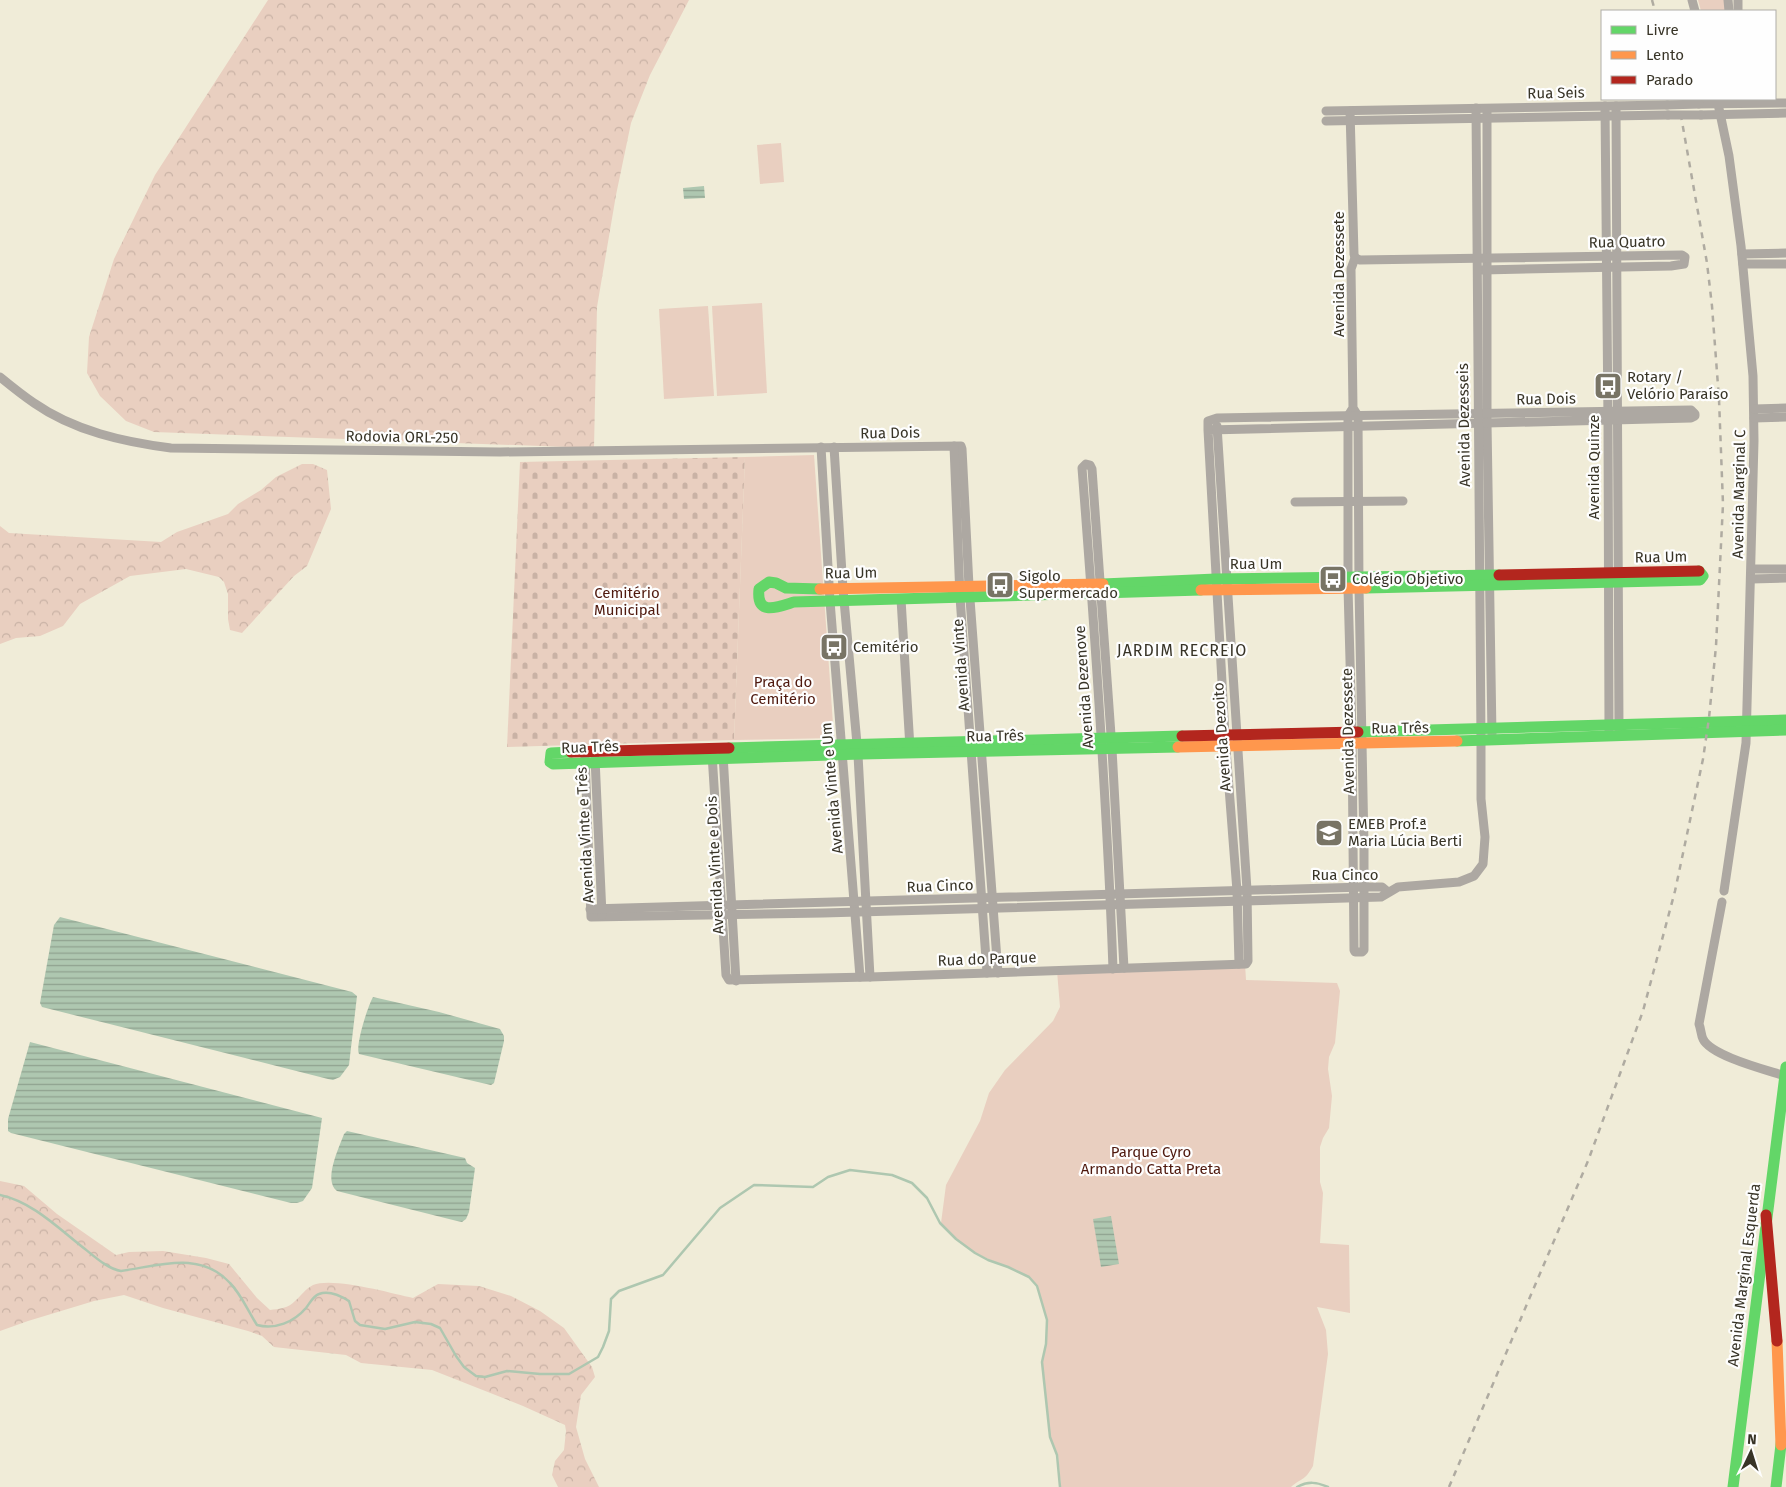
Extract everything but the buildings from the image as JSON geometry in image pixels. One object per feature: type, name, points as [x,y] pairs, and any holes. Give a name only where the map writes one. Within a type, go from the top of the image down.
[{"type":"main road","name":"Rua Um","points":[[830,595],[786,588],[769,582],[760,589],[758,596],[762,606],[770,609],[794,602],[843,594],[1221,584],[1613,578],[1700,580],[1703,576],[1699,571],[1613,578]]},
{"type":"main road","name":"Rua Um","points":[[843,594],[901,599],[965,592]]},
{"type":"main road","name":"Rua Três","points":[[1747,727],[1786,720]]},
{"type":"main road","name":"Rua Três","points":[[590,757],[1747,727],[1786,730]]},
{"type":"main road","name":"Avenida Marginal Esquerda","points":[[1733,1487],[1766,1215],[1786,1071]]},
{"type":"main road","points":[[1766,1215],[1778,1356],[1781,1445]]},
{"type":"main road","points":[[1776,1487],[1786,1408]]},
{"type":"street","name":"Rua Seis","points":[[1326,111],[1667,105],[1700,104],[1717,101],[1786,103]]},
{"type":"street","name":"Avenida Marginal C","points":[[1717,101],[1729,156],[1742,254],[1753,376],[1754,413],[1752,574],[1747,727],[1724,891]]},
{"type":"street","points":[[1735,101],[1735,114]]},
{"type":"street","name":"Avenida Quinze","points":[[1605,106],[1612,256],[1616,267],[1618,416],[1613,578]]},
{"type":"street","name":"Avenida Quinze","points":[[1614,731],[1613,578],[1606,267],[1612,256],[1616,106]]},
{"type":"street","name":"Avenida Dezesseis","points":[[1388,892],[1398,887],[1460,882],[1474,876],[1483,864],[1484,837],[1481,799],[1486,735],[1485,580],[1477,270],[1476,108]]},
{"type":"street","name":"Avenida Dezesseis","points":[[1481,420],[1488,414],[1487,108]]},
{"type":"street","name":"Avenida Dezessete","points":[[1353,583],[1359,502],[1358,426],[1351,269],[1355,258],[1354,110]]},
{"type":"street","name":"Rua Seis","points":[[1326,121],[1786,113]]},
{"type":"street","points":[[1742,254],[1786,253]]},
{"type":"street","points":[[1671,255],[1671,266]]},
{"type":"street","name":"Rua Quatro","points":[[1355,258],[1360,260],[1477,259],[1671,255],[1682,255],[1685,257],[1684,264],[1671,266],[1477,270]]},
{"type":"street","points":[[1743,264],[1786,264]]},
{"type":"street","name":"Rodovia ORL-250","points":[[0,377],[35,404],[76,425],[137,444],[172,448],[500,452],[821,447]]},
{"type":"street","points":[[1754,413],[1786,408]]},
{"type":"street","name":"Rua Dois","points":[[1488,414],[1691,418],[1695,414],[1691,410],[1618,416]]},
{"type":"street","name":"Rua Dois","points":[[1217,418],[1348,416],[1356,412],[1481,420]]},
{"type":"street","points":[[1754,413],[1786,417]]},
{"type":"street","name":"Avenida Dezessete","points":[[1348,416],[1348,502],[1353,583],[1357,738],[1364,887],[1362,952],[1354,950],[1353,898],[1357,738]]},
{"type":"street","name":"Rua Dois","points":[[1211,428],[1348,427],[1608,416]]},
{"type":"street","name":"Avenida Dezoito","points":[[1217,418],[1211,428],[1221,584],[1224,702],[1231,741],[1240,795],[1247,890],[1248,961],[1242,964],[1230,795],[1231,741],[1234,701],[1221,584]]},
{"type":"street","name":"Rua Dois","points":[[821,447],[956,446]]},
{"type":"street","name":"Avenida Vinte","points":[[956,446],[962,449],[965,592],[975,747],[981,898],[987,973]]},
{"type":"street","name":"Avenida Vinte e Um","points":[[821,447],[830,595],[860,977]]},
{"type":"street","name":"Avenida Vinte e Um","points":[[834,447],[843,594],[857,750],[870,977]]},
{"type":"street","name":"Avenida Dezenove","points":[[1096,588],[1082,468],[1086,464],[1092,468],[1096,588],[1106,744],[1107,845],[1113,969]]},
{"type":"street","points":[[1295,502],[1403,501]]},
{"type":"street","points":[[1752,574],[1786,569]]},
{"type":"street","points":[[1752,574],[1786,578]]},
{"type":"street","points":[[901,599],[910,748]]},
{"type":"street","points":[[1224,702],[1234,701]]},
{"type":"street","name":"Avenida Dezenove","points":[[1106,744],[1118,844],[1124,968]]},
{"type":"street","name":"Avenida Vinte","points":[[975,747],[994,897],[998,973]]},
{"type":"street","name":"Avenida Vinte e Dois","points":[[718,753],[727,910],[726,975],[733,981]]},
{"type":"street","name":"Avenida Vinte e Três","points":[[590,757],[590,913]]},
{"type":"street","name":"Avenida Vinte e Três","points":[[590,757],[602,913]]},
{"type":"street","points":[[1230,795],[1240,795]]},
{"type":"street","points":[[1107,845],[1118,844]]},
{"type":"street","name":"Rua Cinco","points":[[590,913],[727,910],[855,902],[865,907],[994,908],[1364,898],[1380,897],[1388,892],[1382,887],[1236,890],[994,897],[865,907],[856,912],[727,910]]},
{"type":"street","points":[[1722,902],[1700,1024],[1704,1041],[1717,1052],[1750,1065],[1786,1071]]},
{"type":"street","name":"Rua do Parque","points":[[733,981],[1242,964]]},
{"type":"green space","points":[[268,0],[689,0],[650,75],[631,123],[616,195],[597,307],[594,448],[154,432],[126,421],[100,396],[87,373],[89,337],[114,259],[155,175]]},
{"type":"green space","points":[[1698,0],[1725,0],[1725,10],[1701,10]]},
{"type":"green space","points":[[781,143],[784,182],[760,184],[757,145]]},
{"type":"green space","points":[[762,303],[767,393],[717,396],[712,306]]},
{"type":"green space","points":[[708,306],[714,396],[664,399],[659,309]]},
{"type":"green space","name":"Praça do Cemitério","points":[[814,455],[834,738],[734,740],[745,457]]},
{"type":"green space","name":"Cemitério Municipal","points":[[745,457],[734,740],[507,747],[520,462]]},
{"type":"green space","points":[[302,464],[313,464],[327,470],[331,509],[307,566],[294,576],[242,633],[230,630],[228,594],[224,582],[219,577],[186,569],[130,576],[80,604],[63,626],[40,636],[16,638],[0,644],[0,526],[9,533],[161,542],[177,532],[228,514],[238,504],[261,490],[276,477]]},
{"type":"green space","name":"Parque Cyro Armando Catta Preta","points":[[1245,964],[1246,980],[1337,983],[1340,991],[1335,1043],[1329,1057],[1328,1069],[1332,1096],[1329,1128],[1320,1147],[1320,1182],[1323,1193],[1320,1243],[1349,1245],[1350,1313],[1317,1307],[1326,1330],[1328,1354],[1313,1466],[1305,1477],[1291,1487],[1061,1487],[1058,1455],[1050,1436],[1042,1362],[1046,1344],[1047,1320],[1037,1286],[1029,1277],[975,1253],[956,1239],[941,1223],[946,1185],[980,1121],[989,1093],[1005,1070],[1053,1021],[1060,1007],[1057,971]]},
{"type":"green space","points":[[0,1181],[24,1186],[57,1214],[116,1255],[129,1252],[163,1251],[229,1264],[257,1298],[270,1310],[290,1305],[310,1287],[322,1283],[347,1284],[413,1298],[438,1284],[479,1286],[511,1296],[540,1311],[564,1328],[592,1367],[595,1377],[581,1395],[576,1427],[585,1459],[599,1487],[558,1487],[552,1475],[555,1461],[564,1450],[565,1425],[523,1406],[432,1370],[361,1363],[346,1355],[274,1347],[262,1336],[248,1331],[163,1308],[124,1295],[94,1301],[0,1331]]},
{"type":"shaded area","points":[[704,186],[705,198],[684,199],[683,188]]},
{"type":"shaded area","points":[[60,917],[352,992],[357,996],[349,1065],[340,1077],[333,1080],[42,1007],[40,1003],[54,925]]},
{"type":"shaded area","points":[[373,997],[439,1012],[500,1029],[504,1036],[504,1041],[494,1083],[491,1085],[359,1054],[360,1034]]},
{"type":"shaded area","points":[[30,1042],[322,1118],[312,1188],[303,1201],[291,1203],[11,1133],[8,1131],[8,1119]]},
{"type":"shaded area","points":[[347,1131],[465,1158],[467,1163],[475,1168],[469,1212],[466,1219],[462,1222],[457,1221],[337,1191],[331,1179],[333,1164],[344,1134]]},
{"type":"shaded area","points":[[1111,1216],[1119,1264],[1101,1267],[1093,1219]]},
{"type":"waterway","points":[[0,1195],[35,1210],[97,1259],[116,1270],[121,1271],[178,1263],[206,1266],[218,1273],[238,1292],[257,1325],[277,1326],[284,1324],[301,1313],[317,1295],[331,1293],[349,1301],[355,1321],[360,1325],[385,1329],[415,1322],[431,1324],[440,1328],[464,1367],[476,1376],[485,1377],[507,1371],[569,1374],[598,1357],[609,1331],[611,1299],[619,1291],[663,1275],[720,1208],[754,1185],[813,1187],[828,1177],[850,1170],[892,1175],[912,1183],[927,1198],[940,1223],[956,1239],[988,1260],[1029,1277],[1037,1286],[1047,1320],[1046,1344],[1042,1362],[1050,1437],[1057,1455],[1060,1487]]},
{"type":"waterway","points":[[1297,1487],[1312,1483],[1328,1487]]},
{"type":"railway","points":[[1652,0],[1655,10]]},
{"type":"railway","points":[[1449,1487],[1588,1161],[1643,1011],[1675,891],[1703,759],[1716,646],[1723,504],[1719,399],[1712,306],[1707,263],[1678,100]]},
{"type":"traffic: fast","points":[[1366,588],[1700,580],[1703,576],[1699,571]]},
{"type":"traffic: fast","points":[[1103,584],[1216,579],[1499,575]]},
{"type":"traffic: fast","points":[[820,589],[786,588],[769,582],[759,589],[759,598],[761,604],[769,608],[794,602],[1201,590]]},
{"type":"traffic: fast","points":[[1358,732],[1786,720]]},
{"type":"traffic: fast","points":[[1457,741],[1786,730]]},
{"type":"traffic: fast","points":[[729,748],[1182,736]]},
{"type":"traffic: fast","points":[[571,752],[551,753],[550,762],[553,764],[861,754],[1178,747]]},
{"type":"traffic: fast","points":[[1733,1487],[1786,1067]]},
{"type":"traffic: fast","points":[[1776,1487],[1782,1436]]},
{"type":"traffic: slow","points":[[820,589],[1103,584]]},
{"type":"traffic: slow","points":[[1201,590],[1366,588]]},
{"type":"traffic: slow","points":[[1178,747],[1457,741]]},
{"type":"traffic: slow","points":[[1777,1341],[1781,1445]]},
{"type":"traffic: jam","points":[[1499,575],[1699,571]]},
{"type":"traffic: jam","points":[[1182,736],[1358,732]]},
{"type":"traffic: jam","points":[[571,752],[729,748]]},
{"type":"traffic: jam","points":[[1766,1215],[1777,1341]]},
{"type":"place","name":"Rotary / Velório Paraíso","points":[[1608,386]]},
{"type":"place","name":"Colégio Objetivo","points":[[1333,579]]},
{"type":"place","name":"Sigolo Supermercado","points":[[1000,585]]},
{"type":"place","name":"Cemitério","points":[[834,647]]},
{"type":"place","name":"EMEB Prof.ª Maria Lúcia Berti","points":[[1329,833]]},
{"type":"district","name":"JARDIM RECREIO","points":[[1182,650]]}]
